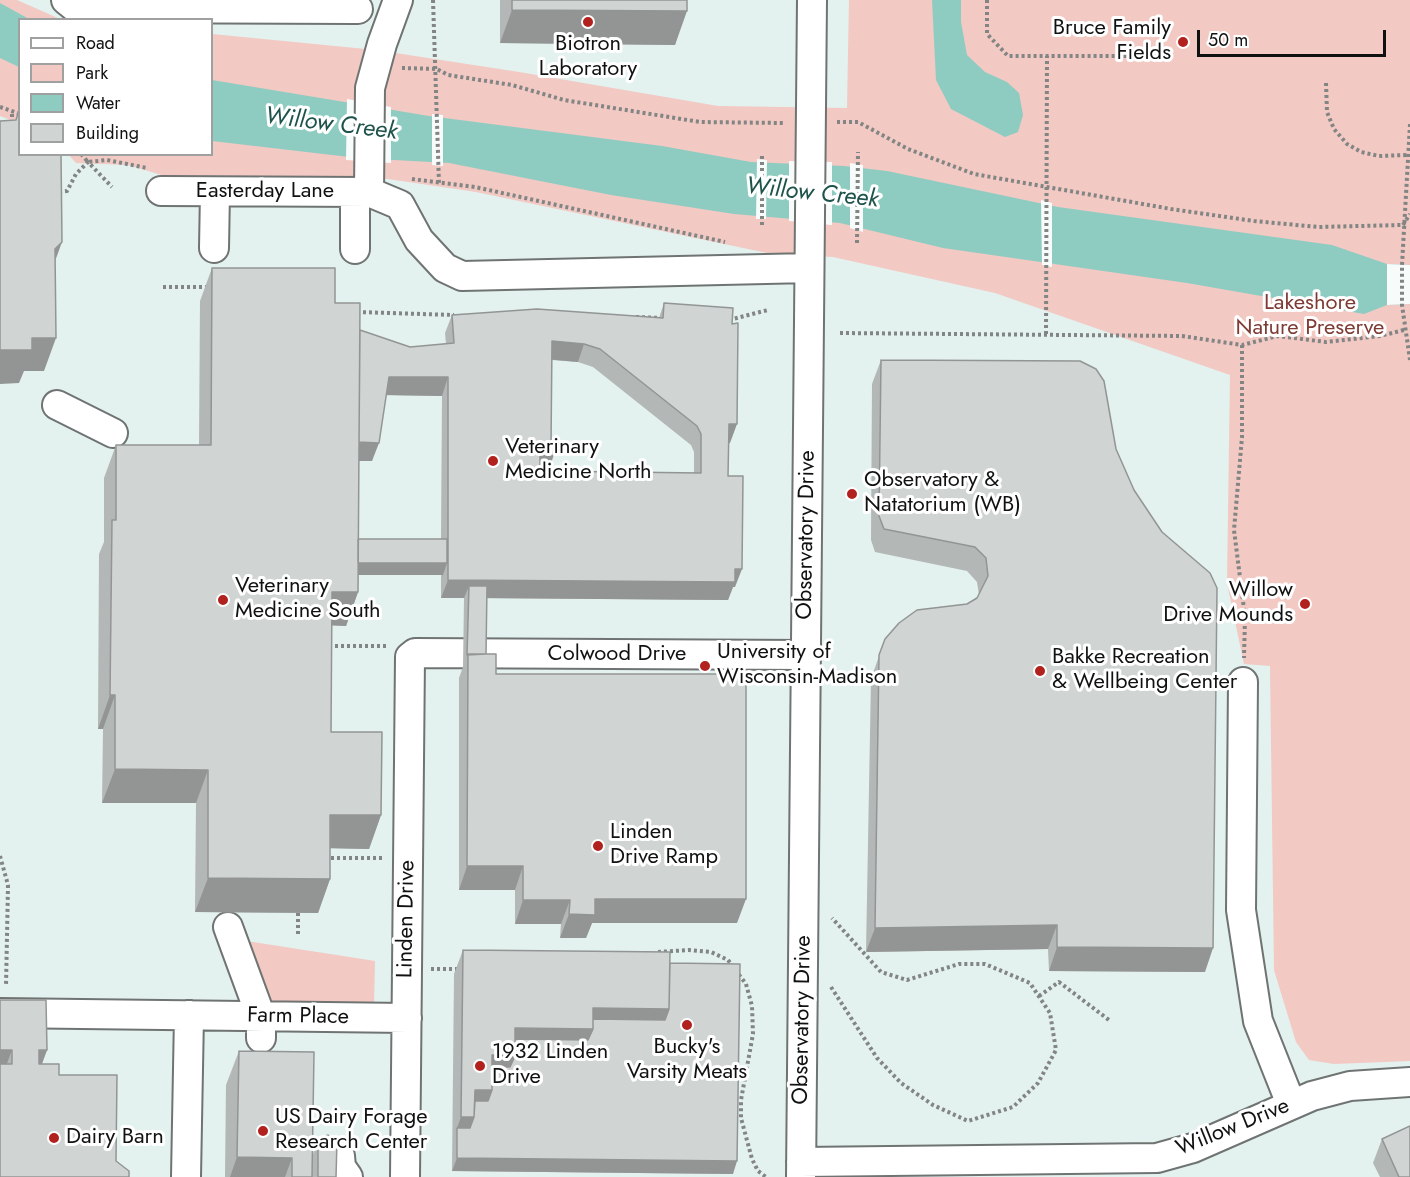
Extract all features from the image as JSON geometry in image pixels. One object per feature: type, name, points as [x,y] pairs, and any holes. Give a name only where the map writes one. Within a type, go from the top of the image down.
[{"type":"street","points":[[66,0],[76,8],[235,4],[358,9]]},
{"type":"street","points":[[355,249],[364,183],[369,96],[382,44],[398,0]]},
{"type":"street","name":"Observatory Drive","points":[[801,1170],[812,0]]},
{"type":"street","points":[[364,183],[400,205],[419,240],[445,268],[462,276],[809,268]]},
{"type":"street","name":"Easterday Lane","points":[[161,191],[215,192],[364,183]]},
{"type":"street","points":[[214,248],[215,192]]},
{"type":"street","points":[[57,405],[113,433]]},
{"type":"street","name":"Colwood Drive","points":[[408,653],[806,655]]},
{"type":"street","name":"Linden Drive","points":[[405,1177],[408,653]]},
{"type":"street","points":[[1243,682],[1241,910],[1258,1021],[1290,1104]]},
{"type":"street","points":[[228,927],[261,1027]]},
{"type":"street","name":"Farm Place","points":[[3,1013],[189,1015],[261,1027],[342,1028],[407,1018]]},
{"type":"street","points":[[186,1177],[189,1015]]},
{"type":"street","name":"Willow Drive","points":[[801,1170],[1157,1158],[1193,1149],[1290,1104],[1350,1086],[1410,1082]]},
{"type":"path","points":[[433,0],[439,184]]},
{"type":"path","points":[[987,0],[987,34],[1008,56],[1154,56]]},
{"type":"path","points":[[1046,334],[1047,56]]},
{"type":"path","points":[[392,67],[437,69],[463,79],[512,86],[564,100],[678,118],[762,124],[858,122],[908,149],[947,166],[974,174],[1047,185],[1171,209],[1254,221],[1318,227],[1402,225]]},
{"type":"path","points":[[1326,83],[1327,112],[1334,129],[1347,144],[1361,152],[1379,156],[1407,155]]},
{"type":"path","points":[[0,107],[18,113]]},
{"type":"path","points":[[11,132],[12,111]]},
{"type":"path","points":[[1410,124],[1402,225],[1402,304],[1410,360]]},
{"type":"path","points":[[857,243],[858,152]]},
{"type":"path","points":[[762,155],[762,225]]},
{"type":"path","points":[[49,193],[67,191],[76,174],[88,162],[112,187]]},
{"type":"path","points":[[417,180],[474,187],[731,243]]},
{"type":"path","points":[[1402,225],[1410,214]]},
{"type":"path","points":[[163,287],[219,287]]},
{"type":"path","points":[[719,319],[730,320],[768,310]]},
{"type":"path","points":[[350,311],[465,315]]},
{"type":"path","points":[[627,316],[673,318]]},
{"type":"path","points":[[840,333],[1182,336],[1242,345],[1278,336],[1326,342],[1380,336],[1404,330]]},
{"type":"path","points":[[1242,345],[1242,437],[1233,530],[1245,617],[1243,682]]},
{"type":"path","points":[[320,646],[408,653]]},
{"type":"path","points":[[0,856],[8,885],[3,1013]]},
{"type":"path","points":[[318,858],[386,858]]},
{"type":"path","points":[[298,902],[298,934]]},
{"type":"path","points":[[831,987],[877,1058],[901,1083],[933,1105],[968,1121],[1013,1107],[1038,1083],[1056,1050],[1050,1013],[1030,983],[985,964],[959,964],[907,980],[881,972],[832,918]]},
{"type":"path","points":[[650,955],[689,950],[711,952],[728,960],[746,984],[752,1006],[753,1034],[741,1100],[741,1118],[752,1159],[758,1171],[766,1177]]},
{"type":"path","points":[[429,969],[464,969]]},
{"type":"path","points":[[1039,996],[1059,982],[1109,1020]]},
{"type":"shaded area","name":"University of Wisconsin-Madison","points":[[0,0],[1410,0],[1410,1177],[0,1177]]},
{"type":"green space","points":[[0,0],[17,0],[58,18],[18,18],[18,123],[0,116]]},
{"type":"green space","name":"Lakeshore Nature Preserve","points":[[849,0],[1410,0],[1410,1061],[1334,1064],[1309,1060],[1296,1042],[1274,970],[1270,666],[1244,664],[1227,583],[1230,375],[995,293],[833,257],[767,253],[476,192],[388,179],[165,176],[128,165],[76,163],[70,156],[213,156],[213,34],[376,50],[718,106],[847,108]]},
{"type":"green space","points":[[240,940],[375,961],[374,1005],[277,1005],[270,1001]]},
{"type":"water","points":[[932,0],[961,0],[961,22],[967,55],[985,72],[1007,82],[1019,93],[1023,115],[1018,132],[1005,137],[951,109],[936,80]]},
{"type":"water","points":[[0,3],[27,18],[18,18],[18,67],[0,58]]},
{"type":"water","name":"Willow Creek","points":[[213,80],[429,116],[662,146],[751,162],[844,166],[887,171],[1058,207],[1332,245],[1387,264],[1410,265],[1410,304],[1387,305],[1364,314],[1187,283],[943,248],[840,223],[734,214],[611,195],[449,163],[358,158],[213,141]]},
{"type":"pier","points":[[347,99],[391,107],[391,163],[346,160]]},
{"type":"pier","points":[[432,114],[443,115],[443,166],[432,165]]},
{"type":"pier","points":[[757,159],[767,160],[766,219],[756,219]]},
{"type":"pier","points":[[789,161],[832,162],[832,225],[789,221]]},
{"type":"pier","points":[[850,163],[863,165],[863,232],[850,228]]},
{"type":"pier","points":[[1041,200],[1052,203],[1052,267],[1042,265]]},
{"type":"pier","points":[[1387,264],[1410,265],[1410,304],[1387,305]]},
{"type":"building","points":[[512,0],[687,0],[687,11],[512,10]]},
{"type":"building","points":[[18,113],[18,156],[61,156],[62,242],[55,249],[56,338],[32,338],[32,350],[0,350],[0,121],[16,120]]},
{"type":"building","name":"Veterinary Medicine South","points":[[212,268],[335,268],[335,303],[360,303],[358,592],[332,592],[331,732],[382,732],[381,815],[330,815],[330,879],[208,878],[208,770],[115,769],[115,695],[110,695],[112,520],[116,520],[116,445],[211,445]]},
{"type":"building","name":"Veterinary Medicine North","points":[[664,303],[733,308],[732,324],[738,323],[737,424],[729,424],[728,476],[743,476],[742,569],[735,569],[735,582],[448,580],[448,377],[389,377],[379,443],[359,442],[360,330],[410,347],[454,343],[452,315],[537,309],[663,318]],"holes":[[[552,341],[584,344],[600,349],[697,426],[701,434],[701,473],[540,471],[540,451],[555,451],[555,447],[551,447]]]},
{"type":"building","name":"Bakke Recreation & Wellbeing Center","points":[[881,360],[1080,361],[1096,369],[1104,381],[1116,449],[1134,490],[1162,532],[1210,573],[1217,588],[1213,948],[1057,947],[1057,925],[875,928],[879,655],[885,639],[899,623],[917,610],[967,604],[977,598],[988,576],[986,558],[975,547],[884,529],[879,516]]},
{"type":"building","points":[[358,539],[447,539],[447,563],[358,563]]},
{"type":"building","points":[[469,586],[487,586],[486,654],[467,655]]},
{"type":"building","name":"Linden Drive Ramp","points":[[468,654],[496,654],[496,674],[746,674],[746,899],[595,899],[595,915],[569,914],[570,900],[523,900],[523,866],[467,866]]},
{"type":"building","name":"1932 Linden Drive","points":[[463,950],[670,952],[669,1009],[593,1008],[593,1029],[515,1028],[515,1056],[492,1055],[492,1090],[475,1090],[474,1117],[461,1117]]},
{"type":"building","points":[[670,963],[740,964],[737,1161],[457,1158],[457,1128],[470,1128],[474,1117],[475,1101],[488,1101],[492,1090],[492,1067],[510,1067],[515,1056],[515,1039],[588,1040],[593,1029],[593,1019],[665,1020],[669,1009]]},
{"type":"building","name":"Dairy Barn","points":[[0,1000],[46,1000],[47,1050],[39,1050],[39,1064],[59,1064],[59,1075],[117,1075],[116,1161],[129,1171],[129,1177],[0,1177],[0,1064],[12,1064],[12,1050],[0,1050]]},
{"type":"building","points":[[239,1051],[314,1052],[312,1177],[292,1177],[292,1158],[237,1157]]},
{"type":"building","points":[[1410,1126],[1410,1177],[1399,1177],[1382,1139]]},
{"type":"building","points":[[328,1135],[337,1141],[336,1177],[318,1177],[318,1140]]},
{"type":"place","name":"Biotron Laboratory","points":[[588,22]]},
{"type":"place","name":"Bruce Family Fields","points":[[1183,42]]},
{"type":"place","name":"Veterinary Medicine North","points":[[493,461]]},
{"type":"place","name":"Observatory & Natatorium (WB)","points":[[852,494]]},
{"type":"place","name":"Veterinary Medicine South","points":[[223,600]]},
{"type":"place","name":"Willow Drive Mounds","points":[[1305,604]]},
{"type":"place","name":"University of Wisconsin-Madison","points":[[705,666]]},
{"type":"place","name":"Bakke Recreation & Wellbeing Center","points":[[1040,671]]},
{"type":"place","name":"Linden Drive Ramp","points":[[598,846]]},
{"type":"place","name":"Bucky's Varsity Meats","points":[[687,1025]]},
{"type":"place","name":"1932 Linden Drive","points":[[480,1066]]},
{"type":"place","name":"US Dairy Forage Research Center","points":[[263,1131]]},
{"type":"place","name":"Dairy Barn","points":[[54,1138]]}]
